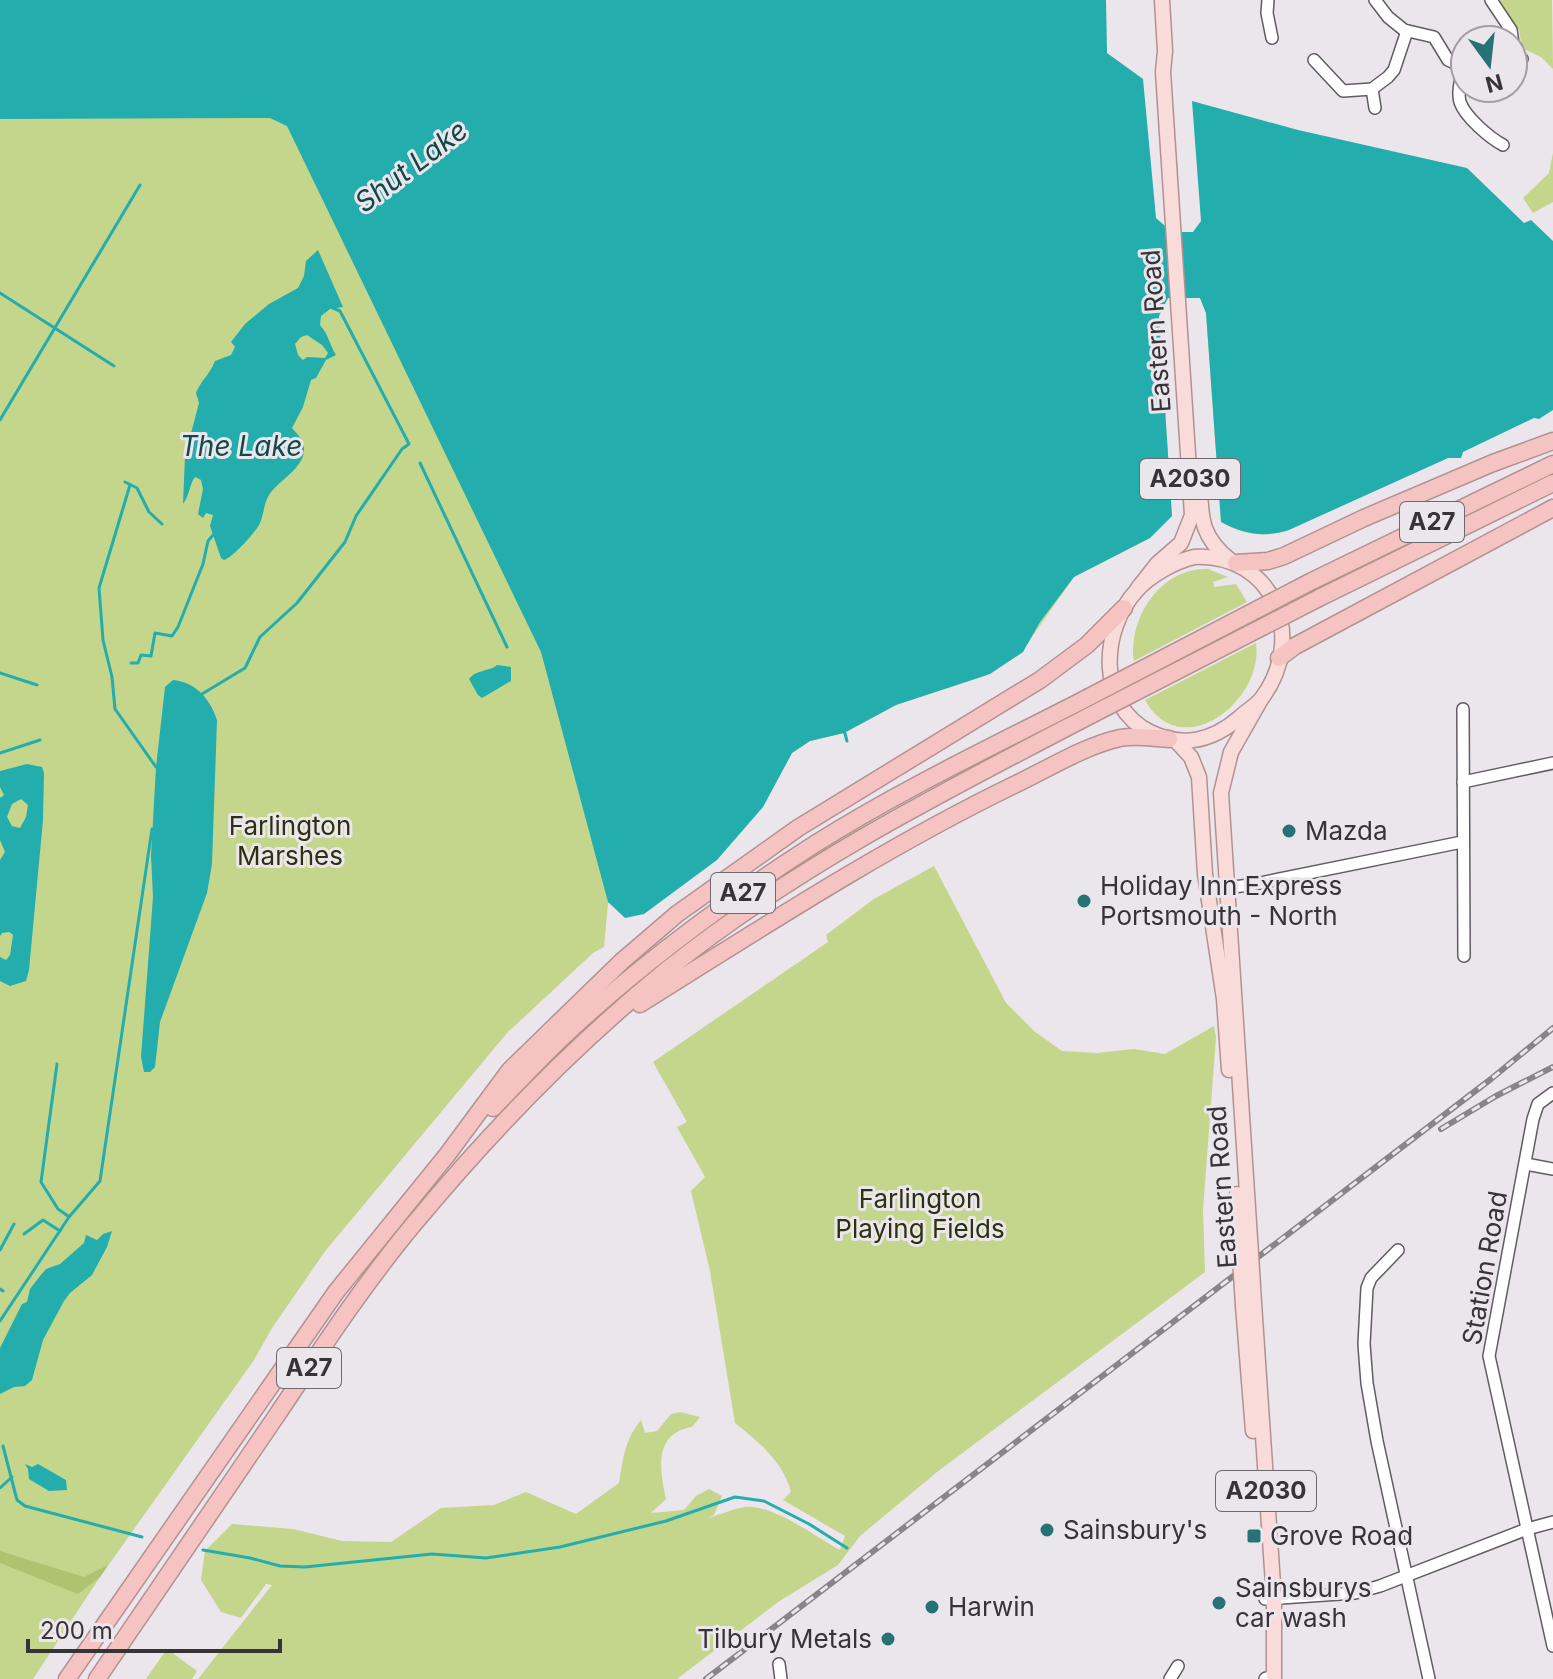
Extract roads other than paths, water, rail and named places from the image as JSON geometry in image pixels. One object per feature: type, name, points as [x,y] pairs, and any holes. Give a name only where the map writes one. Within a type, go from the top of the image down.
[{"type":"highway","points":[[1233,562],[1268,561],[1284,556],[1378,512],[1553,441]]},
{"type":"highway","name":"A27","points":[[97,1679],[349,1308],[411,1227],[496,1129],[596,1032],[669,969],[774,891],[902,812],[1312,581],[1553,464]]},
{"type":"highway","name":"A27","points":[[67,1679],[336,1292],[447,1155],[569,1031],[629,979],[730,902],[817,843],[905,792],[1319,598],[1553,483]]},
{"type":"highway","points":[[1279,658],[1295,646],[1553,508]]},
{"type":"highway","points":[[447,1155],[510,1070],[621,962],[677,914],[798,828],[1040,680],[1087,645],[1124,608]]},
{"type":"highway","points":[[596,1032],[857,868],[994,795],[1119,738],[1135,736],[1172,740]]},
{"type":"main road","name":"Eastern Road","points":[[1162,0],[1165,51],[1172,71],[1176,203],[1186,349],[1204,529],[1210,542],[1233,562]]},
{"type":"main road","name":"Eastern Road","points":[[1138,588],[1157,564],[1181,543],[1191,520],[1186,349]]},
{"type":"main road","points":[[1208,557],[1233,562],[1263,583],[1276,604],[1281,622],[1282,647],[1260,701],[1210,737],[1194,741],[1172,740],[1148,731],[1128,716],[1113,692],[1111,647],[1124,608],[1138,588],[1171,566],[1188,559],[1208,557]]},
{"type":"main road","name":"Eastern Road","points":[[1260,701],[1231,752],[1221,793],[1248,1305],[1270,1599],[1268,1679]]},
{"type":"main road","name":"Eastern Road","points":[[1172,740],[1188,752],[1197,768],[1208,890],[1225,1010],[1246,1256]]},
{"type":"street","points":[[1268,0],[1272,38]]},
{"type":"street","points":[[1375,0],[1388,17],[1407,31],[1434,37],[1449,58]]},
{"type":"street","points":[[1491,0],[1507,24]]},
{"type":"street","points":[[1314,60],[1343,91],[1372,89],[1392,73],[1407,31]]},
{"type":"street","points":[[1372,89],[1375,108]]},
{"type":"street","points":[[1461,104],[1488,135],[1503,145]]},
{"type":"street","points":[[1463,709],[1464,956]]},
{"type":"street","points":[[1463,782],[1553,763]]},
{"type":"street","points":[[1208,890],[1462,842]]},
{"type":"street","name":"Station Road","points":[[1553,1093],[1538,1104],[1489,1356],[1553,1646]]},
{"type":"street","points":[[1526,1164],[1553,1169]]},
{"type":"street","points":[[1398,1250],[1371,1278],[1367,1288],[1364,1344],[1377,1441],[1429,1679]]},
{"type":"street","points":[[1270,1599],[1355,1593],[1553,1522]]},
{"type":"street","points":[[779,1664],[781,1679]]},
{"type":"water","name":"Shut Lake","points":[[0,0],[1106,0],[1107,53],[1143,79],[1156,218],[1165,226],[1166,232],[1193,232],[1201,221],[1192,101],[1298,130],[1467,168],[1524,223],[1531,220],[1553,241],[1553,410],[1463,452],[1461,458],[1448,458],[1289,530],[1271,534],[1246,532],[1221,522],[1206,313],[1200,298],[1168,298],[1159,316],[1172,516],[1150,538],[1074,577],[1040,622],[1023,652],[990,674],[896,705],[844,733],[810,741],[792,753],[763,807],[717,860],[644,914],[625,918],[608,902],[541,652],[287,126],[270,118],[0,119]]},
{"type":"water","name":"The Lake","points":[[318,250],[343,307],[330,309],[321,316],[320,325],[336,355],[326,360],[316,378],[311,380],[303,407],[292,428],[304,447],[300,463],[269,495],[261,522],[253,534],[224,560],[210,526],[213,515],[206,513],[203,518],[198,514],[203,489],[201,480],[195,477],[183,504],[185,456],[199,403],[196,393],[215,361],[231,355],[235,347],[231,342],[245,324],[269,304],[298,288],[306,261]],"holes":[[[307,335],[328,353],[325,358],[307,357],[303,360],[295,344]]]},
{"type":"water","points":[[497,665],[511,667],[511,681],[482,698],[469,679]]},
{"type":"water","points":[[173,680],[201,692],[217,720],[212,864],[207,893],[160,1022],[155,1067],[150,1072],[144,1072],[141,1057],[153,897],[151,856],[156,767],[165,687]]},
{"type":"water","points":[[27,764],[42,767],[44,773],[43,820],[29,970],[26,981],[10,986],[0,981],[0,957],[6,960],[10,955],[13,935],[9,932],[0,936],[0,860],[5,852],[0,840],[0,798],[4,795],[0,787],[0,771]],"holes":[[[21,799],[28,805],[20,828],[12,826],[7,817],[12,804]]]},
{"type":"water","points":[[112,1231],[92,1275],[70,1293],[43,1340],[32,1380],[25,1386],[14,1387],[0,1394],[0,1348],[22,1304],[27,1302],[30,1289],[46,1269],[60,1264],[84,1243],[86,1235],[97,1240]]},
{"type":"water","points":[[25,1464],[32,1467],[38,1464],[66,1480],[67,1490],[49,1491],[29,1479]]},
{"type":"waterway","points":[[0,420],[140,185]]},
{"type":"waterway","points":[[0,293],[114,366]]},
{"type":"waterway","points":[[202,694],[245,668],[260,637],[297,603],[345,542],[356,516],[402,449],[409,444],[340,311],[333,308]]},
{"type":"waterway","points":[[420,463],[507,647]]},
{"type":"waterway","points":[[125,482],[137,488],[149,512],[162,524]]},
{"type":"waterway","points":[[130,485],[99,588],[103,640],[112,677],[115,709],[156,767]]},
{"type":"waterway","points":[[131,663],[138,663],[141,655],[151,656],[155,633],[172,636],[178,627],[203,564],[208,541],[213,535]]},
{"type":"waterway","points":[[0,673],[37,685]]},
{"type":"waterway","points":[[844,730],[847,741]]},
{"type":"waterway","points":[[0,753],[40,740]]},
{"type":"waterway","points":[[0,1321],[69,1217],[100,1181],[152,829]]},
{"type":"waterway","points":[[57,1064],[41,1182],[58,1209],[68,1216]]},
{"type":"waterway","points":[[24,1234],[43,1220],[60,1231]]},
{"type":"waterway","points":[[0,1250],[14,1224]]},
{"type":"waterway","points":[[3,1446],[17,1500],[25,1506],[142,1537]]},
{"type":"waterway","points":[[0,1488],[12,1477]]},
{"type":"waterway","points":[[203,1550],[280,1566],[305,1567],[432,1554],[486,1558],[560,1547],[666,1521],[735,1497],[764,1501],[847,1548]]},
{"type":"railway","points":[[706,1679],[1491,1079],[1553,1028]]},
{"type":"railway","points":[[1441,1129],[1553,1067]]},
{"type":"place","name":"Mazda","points":[[1289,831]]},
{"type":"place","name":"Holiday Inn Express Portsmouth - North","points":[[1084,901]]},
{"type":"place","name":"Sainsbury's","points":[[1047,1530]]},
{"type":"place","name":"Grove Road","points":[[1254,1536]]},
{"type":"place","name":"Sainsburys car wash","points":[[1219,1603]]},
{"type":"place","name":"Harwin","points":[[932,1607]]},
{"type":"place","name":"Tilbury Metals","points":[[888,1639]]},
{"type":"park label","name":"Farlington Marshes","points":[[290,841]]},
{"type":"park label","name":"Farlington Playing Fields","points":[[920,1214]]}]
